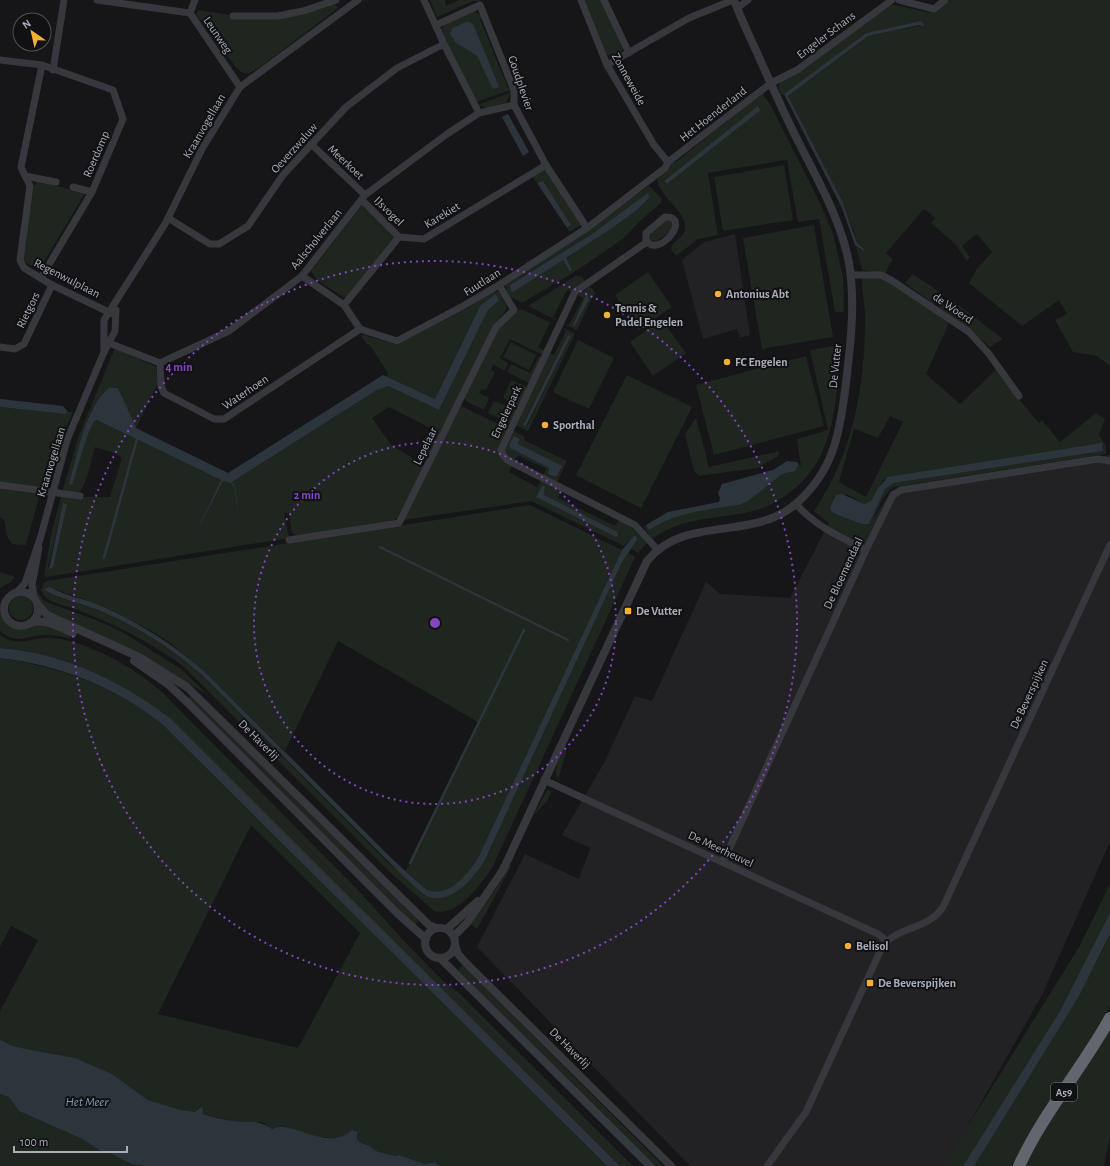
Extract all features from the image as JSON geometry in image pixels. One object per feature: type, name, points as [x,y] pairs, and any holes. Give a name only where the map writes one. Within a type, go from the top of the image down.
[{"type":"highway","name":"A59","points":[[1019,1166],[1038,1130],[1080,1068],[1110,1018]]},
{"type":"street","points":[[0,60],[42,65],[53,70],[64,0]]},
{"type":"street","name":"Leunweg","points":[[97,0],[190,13],[240,87]]},
{"type":"street","points":[[190,13],[195,0]]},
{"type":"street","points":[[232,16],[277,16],[303,11],[337,0],[346,7]]},
{"type":"street","name":"Kraanvogellaan","points":[[107,342],[104,320],[112,313],[116,303],[168,218],[202,149],[240,87],[346,7],[358,0]]},
{"type":"street","points":[[424,0],[444,44],[479,113]]},
{"type":"street","name":"Zonneweide","points":[[581,0],[607,65],[654,145],[668,162]]},
{"type":"street","name":"Zonneweide","points":[[604,0],[629,53]]},
{"type":"street","points":[[607,65],[689,18],[748,0]]},
{"type":"street","name":"Engeler Schans","points":[[771,83],[797,70],[892,0]]},
{"type":"street","points":[[899,0],[934,9],[945,0]]},
{"type":"street","name":"De Vutter","points":[[454,936],[467,923],[503,870],[642,569],[657,549],[671,540],[688,534],[766,521],[781,514],[796,504],[817,482],[824,472],[836,442],[842,412],[850,341],[852,307],[851,275],[844,243],[835,216],[776,96],[735,3]]},
{"type":"street","name":"Goudplevier","points":[[436,25],[480,5],[514,90],[514,105],[546,165],[587,228]]},
{"type":"street","name":"Oeverzwaluw","points":[[168,218],[210,244],[219,244],[248,226],[283,175],[346,107],[398,68],[444,44]]},
{"type":"street","name":"Regenwulplaan","points":[[42,65],[21,167],[30,186],[20,260],[24,268],[52,285],[112,313]]},
{"type":"street","name":"Roerdomp","points":[[41,278],[92,192],[123,119],[113,90],[53,70]]},
{"type":"street","name":"Het Hoenderland","points":[[668,162],[771,83]]},
{"type":"street","name":"Aalscholverlaan","points":[[160,363],[229,331],[302,276],[364,197],[447,134],[479,113],[514,105]]},
{"type":"street","name":"Meerkoet","points":[[311,144],[364,197]]},
{"type":"street","name":"Fuutlaan","points":[[360,329],[397,341],[463,306],[499,285],[587,228],[665,168],[668,162]]},
{"type":"street","name":"Karekiet","points":[[399,238],[424,239],[546,165]]},
{"type":"street","points":[[25,176],[56,182]]},
{"type":"street","points":[[73,187],[92,192]]},
{"type":"street","name":"IJsvogel","points":[[364,197],[399,238]]},
{"type":"street","name":"Engelerpark","points":[[665,217],[669,217],[674,220],[676,226],[674,232],[656,246],[647,242],[645,237],[648,230],[665,217]]},
{"type":"street","points":[[344,305],[399,238]]},
{"type":"street","name":"Engelerpark","points":[[647,242],[575,292],[501,450],[502,456],[507,460],[636,525],[657,549]]},
{"type":"street","name":"de Woerd","points":[[851,275],[881,276],[891,280],[969,332],[989,354],[1019,396]]},
{"type":"street","points":[[302,276],[344,305],[360,329]]},
{"type":"street","name":"Rietgors","points":[[0,347],[15,349],[24,344],[52,285]]},
{"type":"street","name":"Lepelaar","points":[[289,540],[400,523],[496,327],[514,310],[499,285]]},
{"type":"street","name":"Kraanvogellaan","points":[[17,592],[25,583],[41,536],[67,440],[107,342],[115,331],[112,313]]},
{"type":"street","name":"Waterhoen","points":[[160,363],[161,386],[164,393],[214,419],[224,419],[360,329]]},
{"type":"street","points":[[107,342],[160,363]]},
{"type":"street","name":"De Bloemendaal","points":[[723,862],[866,550],[893,495],[901,490],[1098,459],[1110,461]]},
{"type":"street","points":[[0,485],[80,496]]},
{"type":"street","points":[[796,504],[803,512],[824,529],[866,550]]},
{"type":"street","name":"Kraanvogellaan","points":[[36,602],[32,585],[41,536]]},
{"type":"street","name":"De Beverspijken","points":[[767,1166],[806,1112],[879,952],[887,941],[898,933],[929,921],[937,916],[943,907],[1110,545]]},
{"type":"street","points":[[0,600],[17,592],[28,593],[36,602],[36,616],[30,623],[21,625],[8,619],[3,612],[5,603],[9,597]]},
{"type":"street","name":"De Haverlij","points":[[36,602],[47,615],[139,657],[188,687],[429,925],[436,928]]},
{"type":"street","name":"De Haverlij","points":[[30,623],[38,620],[45,621],[113,649],[136,662],[169,685],[397,913],[426,939]]},
{"type":"street","name":"De Meerheuvel","points":[[544,780],[878,934],[887,941]]},
{"type":"street","name":"De Vutter","points":[[447,929],[487,894]]},
{"type":"street","points":[[440,958],[450,954],[455,945],[454,936],[447,929],[436,928],[426,939],[426,948],[428,952],[440,958],[650,1166]]},
{"type":"street","name":"De Haverlij","points":[[455,945],[458,954],[464,961],[671,1166]]},
{"type":"shaded area","points":[[430,0],[445,0],[446,6],[459,0],[479,0],[480,3],[478,1],[473,1],[437,17]]},
{"type":"shaded area","points":[[585,0],[601,0],[623,48],[620,54],[611,57],[606,54]]},
{"type":"shaded area","points":[[951,0],[1110,0],[1110,366],[1097,356],[1073,352],[1055,320],[1067,314],[1059,300],[1022,326],[969,283],[976,270],[992,252],[977,234],[962,246],[970,257],[967,261],[955,244],[931,223],[935,218],[924,209],[886,253],[893,259],[886,274],[862,270],[856,246],[862,251],[864,249],[857,243],[853,228],[788,96],[868,36],[922,25],[924,24],[922,21],[866,33],[784,95],[781,95],[778,86],[782,80],[811,63],[891,5],[931,13]]},
{"type":"shaded area","points":[[335,4],[338,8],[263,65],[248,74],[241,72],[235,66],[196,14],[198,10],[230,15],[229,19],[235,19]]},
{"type":"shaded area","points":[[472,11],[482,15],[480,19],[508,88],[510,87],[511,90],[476,102],[441,31],[443,25]],"holes":[[[466,22],[471,22],[485,72],[477,56],[456,43]]]},
{"type":"shaded area","points":[[511,92],[506,103],[487,108],[478,105]]},
{"type":"shaded area","points":[[764,92],[764,96],[770,104],[820,203],[833,234],[843,277],[844,312],[835,312],[819,219],[798,222],[787,160],[708,173],[718,235],[698,239],[676,256],[671,249],[674,243],[683,235],[685,231],[684,221],[682,216],[663,193],[658,182],[658,177],[671,163],[677,161]],"holes":[[[759,106],[761,110],[667,184],[664,181]]]},
{"type":"shaded area","points":[[784,165],[793,220],[723,231],[714,177]]},
{"type":"shaded area","points":[[544,166],[580,221],[581,225],[570,232],[567,228],[571,225],[543,181],[537,183],[531,174]]},
{"type":"shaded area","points":[[37,181],[85,193],[39,270],[25,262],[22,258],[34,186]]},
{"type":"shaded area","points":[[649,186],[661,198],[661,203],[639,222],[624,238],[576,271],[522,303],[509,296],[505,285]],"holes":[[[648,194],[650,197],[637,210],[611,229],[565,259],[572,270],[570,272],[563,260],[510,285],[592,234]]]},
{"type":"shaded area","points":[[363,204],[392,231],[395,240],[348,297],[343,297],[317,280],[311,271]]},
{"type":"shaded area","points":[[666,220],[673,224],[672,230],[657,241],[650,240],[649,235]]},
{"type":"shaded area","points":[[814,225],[833,337],[762,349],[743,238]]},
{"type":"shaded area","name":"Antonius Abt","points":[[735,234],[750,335],[740,338],[737,329],[703,339],[682,260],[704,242]]},
{"type":"shaded area","points":[[648,272],[672,307],[639,330],[615,295]]},
{"type":"shaded area","points":[[577,275],[579,277],[581,276],[585,281],[572,292],[567,290],[553,317],[558,321],[528,306]]},
{"type":"shaded area","points":[[912,275],[944,295],[934,304],[905,283]]},
{"type":"shaded area","points":[[869,277],[886,280],[896,284],[949,323],[926,374],[960,404],[998,368],[1013,392],[1039,423],[1042,420],[1060,442],[1096,413],[1105,419],[1099,435],[1106,446],[1106,454],[893,487],[884,497],[866,537],[856,541],[831,525],[814,511],[828,489],[839,465],[855,416],[860,390],[865,338],[865,312],[862,279]],"holes":[[[890,416],[903,422],[866,497],[839,482],[854,429],[878,438]],[[1103,445],[1103,451],[894,483],[885,489],[869,524],[861,524],[833,513],[846,494],[864,504],[871,501],[883,480]]]},
{"type":"shaded area","points":[[589,287],[592,288],[596,294],[593,296],[577,330],[563,324],[569,325],[583,298],[578,295]]},
{"type":"shaded area","points":[[494,291],[499,292],[507,307],[493,326],[428,458],[423,460],[420,458],[418,453],[430,428],[389,407],[372,418],[391,445],[418,461],[423,466],[423,470],[399,517],[394,520],[299,536],[292,533],[289,513],[284,513],[289,538],[47,577],[44,575],[52,530],[61,497],[110,497],[122,458],[117,454],[95,447],[86,480],[80,491],[74,493],[64,491],[63,489],[79,435],[115,348],[156,367],[158,383],[136,428],[105,391],[97,400],[88,418],[86,431],[87,437],[94,421],[97,420],[221,480],[190,545],[223,481],[231,483],[235,489],[240,536],[236,489],[232,482],[377,390],[388,386],[439,410],[488,310],[499,301],[494,295],[480,306],[435,399],[387,377],[388,373],[369,344],[367,345],[361,335],[397,345],[471,306]],"holes":[[[67,503],[53,568],[48,567],[63,504]]]},
{"type":"shaded area","points":[[949,298],[1003,339],[990,347],[962,323],[939,307]]},
{"type":"shaded area","points":[[521,309],[556,325],[550,323],[538,347],[545,351],[543,355],[510,339],[500,358],[508,363],[505,371],[493,365],[491,370],[495,372],[486,390],[482,389],[479,393],[489,398],[484,410],[466,401],[464,398],[497,329],[510,316]]},
{"type":"shaded area","points":[[662,320],[686,353],[653,376],[630,342]]},
{"type":"shaded area","points":[[562,327],[575,334],[528,431],[515,425],[549,353],[554,355],[566,331]],"holes":[[[568,335],[571,336],[527,426],[523,424]]]},
{"type":"shaded area","points":[[578,340],[614,358],[589,409],[553,392]]},
{"type":"shaded area","points":[[511,342],[536,355],[529,370],[503,357]]},
{"type":"shaded area","points":[[841,345],[838,385],[832,424],[818,460],[807,476],[787,495],[761,509],[682,524],[652,539],[644,527],[646,525],[649,530],[681,515],[739,505],[747,502],[782,473],[792,472],[799,465],[801,466],[797,439],[828,430],[810,350]]},
{"type":"shaded area","points":[[539,356],[541,357],[529,383],[507,372],[511,364],[530,373]]},
{"type":"shaded area","points":[[806,356],[824,426],[714,455],[696,385]]},
{"type":"shaded area","points":[[627,375],[692,407],[641,508],[576,475]]},
{"type":"shaded area","points":[[511,380],[527,387],[510,423],[488,413],[494,401],[505,405],[507,400],[503,398]]},
{"type":"shaded area","points":[[461,406],[507,428],[498,449],[503,461],[512,466],[509,472],[537,487],[541,481],[561,491],[558,498],[615,526],[619,520],[634,528],[647,543],[638,553],[631,549],[637,540],[627,542],[624,546],[531,501],[404,520],[459,407]],"holes":[[[545,488],[543,495],[618,536],[616,537],[537,497]]]},
{"type":"shaded area","points":[[0,407],[65,414],[68,412],[73,412],[69,422],[55,437],[26,545],[12,544],[7,536],[4,520],[0,517]]},
{"type":"shaded area","points":[[696,418],[709,467],[779,451],[778,456],[757,468],[699,476],[694,471],[685,434]]},
{"type":"shaded area","points":[[512,430],[525,437],[524,440],[567,461],[557,482],[543,476],[546,469],[518,455],[514,461],[509,458],[504,450]],"holes":[[[520,439],[518,444],[561,466],[556,477],[548,473],[549,468],[509,447]]]},
{"type":"shaded area","name":"De Vutter","points":[[1110,455],[1110,842],[1042,995],[945,1166],[690,1166],[477,947],[525,854],[579,879],[590,848],[562,835],[604,763],[635,696],[652,701],[706,582],[720,594],[790,598],[830,521],[859,542],[891,491]]},
{"type":"shaded area","points":[[530,505],[622,550],[478,858],[470,870],[458,883],[444,891],[430,891],[417,882],[406,871],[478,722],[338,641],[285,751],[205,672],[169,642],[150,630],[103,606],[49,587],[45,590],[55,596],[102,611],[154,639],[190,665],[202,675],[386,861],[426,895],[446,892],[460,887],[472,878],[484,862],[622,562],[628,553],[635,557],[493,866],[483,881],[468,897],[452,909],[443,912],[434,911],[392,874],[183,666],[158,649],[118,627],[91,615],[51,601],[43,594],[41,590],[43,584],[47,581]]},
{"type":"shaded area","points":[[0,572],[15,577],[11,582],[0,588]]},
{"type":"shaded area","points":[[35,585],[38,585],[37,591],[44,601],[96,620],[122,632],[181,669],[208,695],[157,664],[48,613],[39,600]]},
{"type":"shaded area","points":[[21,596],[29,600],[33,608],[29,616],[21,620],[13,616],[9,608],[13,600]]},
{"type":"shaded area","points":[[0,613],[12,627],[21,628],[36,624],[43,624],[62,631],[72,639],[48,635],[22,639],[12,638],[0,631]]},
{"type":"shaded area","points":[[0,635],[7,639],[20,642],[46,638],[67,640],[96,650],[124,664],[160,690],[357,889],[442,980],[459,993],[633,1166],[620,1166],[170,718],[132,692],[90,671],[46,655],[0,648]]},
{"type":"shaded area","points":[[0,658],[44,667],[86,680],[125,699],[162,724],[607,1166],[440,1166],[435,1162],[425,1164],[399,1155],[395,1156],[376,1151],[370,1146],[361,1143],[357,1139],[318,1137],[283,1126],[272,1129],[262,1122],[236,1122],[203,1114],[201,1106],[195,1112],[181,1110],[148,1100],[112,1074],[13,1046],[0,1040],[0,1011],[38,940],[11,926],[0,947]],"holes":[[[251,825],[360,933],[298,1048],[158,1014]]]},
{"type":"shaded area","points":[[191,695],[416,917],[419,921],[415,925],[190,701],[189,698]]},
{"type":"shaded area","points":[[566,747],[565,757],[558,779],[556,775],[557,767]]},
{"type":"shaded area","points":[[547,790],[552,791],[547,801],[534,815]]},
{"type":"shaded area","points":[[512,865],[477,929],[470,923],[498,886],[509,866]]},
{"type":"shaded area","points":[[1110,884],[1110,913],[1060,1011],[963,1166],[943,1166],[1079,947]]},
{"type":"shaded area","points":[[1110,934],[1110,1006],[1011,1166],[974,1166],[1102,952]]},
{"type":"shaded area","points":[[463,965],[663,1166],[653,1166],[458,970]]},
{"type":"shaded area","points":[[1110,1023],[1110,1137],[1104,1166],[1022,1166]]},
{"type":"shaded area","points":[[0,1094],[9,1096],[19,1111],[82,1139],[101,1151],[108,1152],[131,1164],[144,1166],[0,1166]]},
{"type":"water","points":[[468,21],[473,24],[499,87],[493,89],[477,56],[456,43],[450,34],[452,28]]},
{"type":"water","points":[[921,21],[924,24],[923,26],[919,25],[868,36],[788,96],[842,201],[857,243],[864,249],[863,251],[855,245],[842,208],[784,94],[866,33]]},
{"type":"water","points":[[758,106],[761,110],[667,184],[664,181]]},
{"type":"water","points":[[508,114],[529,152],[523,156],[502,117]]},
{"type":"water","points":[[543,181],[571,225],[567,228],[537,183]]},
{"type":"water","points":[[648,193],[650,197],[637,210],[566,258],[572,270],[570,272],[563,260],[513,292],[511,291],[510,285],[592,234]]},
{"type":"water","points":[[587,293],[589,299],[574,327],[573,325]]},
{"type":"water","points":[[494,295],[497,296],[499,301],[488,310],[439,410],[388,386],[377,390],[232,482],[236,489],[240,536],[235,489],[231,483],[223,481],[190,545],[221,480],[97,420],[94,421],[87,437],[72,485],[69,484],[88,418],[101,396],[109,388],[117,388],[120,392],[136,428],[228,473],[383,375],[435,399],[480,306]]},
{"type":"water","points":[[568,335],[571,336],[526,426],[523,425]]},
{"type":"water","points":[[0,399],[63,406],[68,412],[65,414],[0,407]]},
{"type":"water","points":[[514,436],[520,439],[518,444],[562,466],[556,477],[548,474],[549,468],[510,448],[509,445]]},
{"type":"water","points":[[1102,443],[1103,451],[894,483],[885,489],[869,524],[861,524],[833,513],[830,508],[836,495],[842,494],[864,504],[871,501],[878,488],[888,477]]},
{"type":"water","points":[[787,461],[797,462],[799,465],[795,471],[782,474],[747,502],[739,505],[681,515],[649,530],[646,525],[668,512],[719,502],[720,498],[718,493],[722,484],[773,470]]},
{"type":"water","points":[[542,486],[545,486],[544,495],[617,532],[618,536],[616,537],[536,497]]},
{"type":"water","points":[[63,503],[67,504],[53,568],[49,569]]},
{"type":"water","points":[[634,536],[637,537],[637,540],[622,562],[484,862],[474,876],[460,889],[444,897],[436,898],[424,894],[403,876],[202,675],[190,665],[154,639],[128,624],[101,611],[54,595],[44,589],[50,587],[62,593],[104,607],[144,628],[181,653],[205,672],[390,857],[423,887],[431,891],[439,892],[455,885],[462,879],[478,858],[622,550]]},
{"type":"water","points":[[0,648],[46,655],[90,671],[132,692],[170,718],[620,1166],[607,1166],[162,724],[125,699],[86,680],[44,666],[0,658]]},
{"type":"water","points":[[1110,913],[1110,934],[1079,996],[974,1166],[963,1166],[1060,1011]]},
{"type":"water","name":"Het Meer","points":[[0,1040],[13,1046],[75,1058],[112,1074],[148,1100],[181,1110],[195,1112],[202,1106],[203,1114],[214,1117],[240,1122],[257,1122],[272,1129],[284,1127],[327,1138],[336,1138],[352,1130],[357,1132],[357,1139],[361,1143],[370,1146],[376,1151],[395,1156],[399,1155],[425,1164],[435,1162],[440,1166],[144,1166],[131,1164],[108,1152],[101,1151],[82,1139],[19,1111],[9,1097],[0,1094]]},
{"type":"waterway","points":[[104,558],[137,439]]},
{"type":"waterway","points":[[380,547],[568,640]]},
{"type":"waterway","points":[[410,863],[524,630]]},
{"type":"place","name":"Antonius Abt","points":[[718,294]]},
{"type":"place","name":"Tennis & Padel Engelen","points":[[607,315]]},
{"type":"place","name":"FC Engelen","points":[[727,362]]},
{"type":"place","name":"Sporthal","points":[[545,425]]},
{"type":"place","name":"De Vutter","points":[[628,611]]},
{"type":"place","name":"Belisol","points":[[848,946]]},
{"type":"place","name":"De Beverspijken","points":[[870,983]]}]
